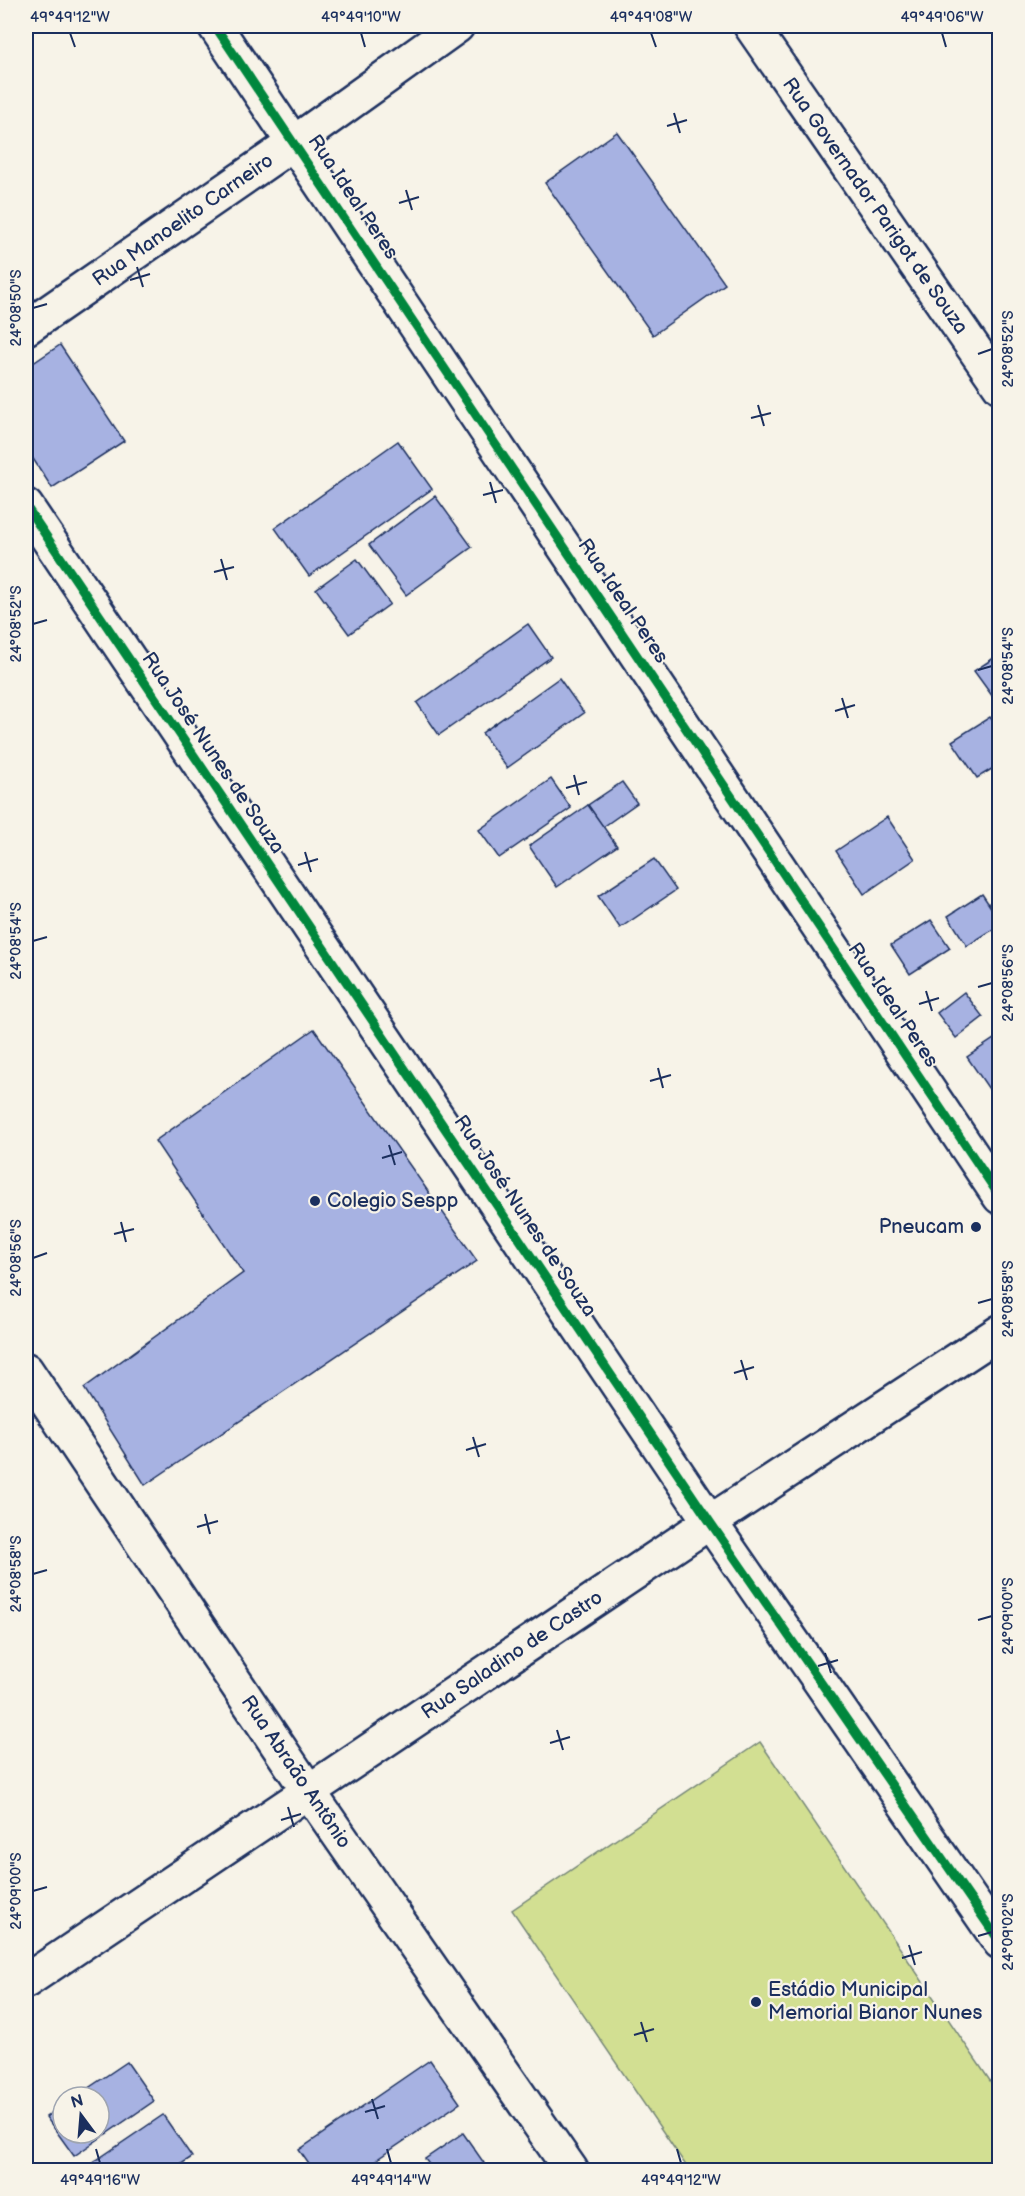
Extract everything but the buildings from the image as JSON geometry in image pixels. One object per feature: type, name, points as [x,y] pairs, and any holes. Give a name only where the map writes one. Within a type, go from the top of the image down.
[{"type":"street","name":"Rua Ideal Peres","points":[[215,26],[295,142],[999,1197]]},
{"type":"street","name":"Rua Manoelito Carneiro","points":[[26,328],[295,142],[457,26]]},
{"type":"street","name":"Rua Governador Parigot de Souza","points":[[751,26],[999,386]]},
{"type":"street","name":"Rua José Nunes de Souza","points":[[26,506],[710,1522],[999,1942]]},
{"type":"street","name":"Rua Saladino de Castro","points":[[26,1981],[710,1522],[999,1332]]},
{"type":"street","name":"Rua Abraão Antônio","points":[[26,1370],[309,1792],[571,2170]]},
{"type":"green space","name":"Estádio Municipal Memorial Bianor Nunes","points":[[760,1742],[999,2094],[999,2170],[689,2170],[512,1910]]},
{"type":"cycle path","points":[[215,26],[1000,1197]]},
{"type":"cycle path","points":[[26,506],[710,1522],[1000,1942]]},
{"type":"place","name":"Colegio Sespp","points":[[315,1201]]},
{"type":"place","name":"Pneucam","points":[[976,1227]]},
{"type":"place","name":"Estádio Municipal Memorial Bianor Nunes","points":[[756,2002]]}]
